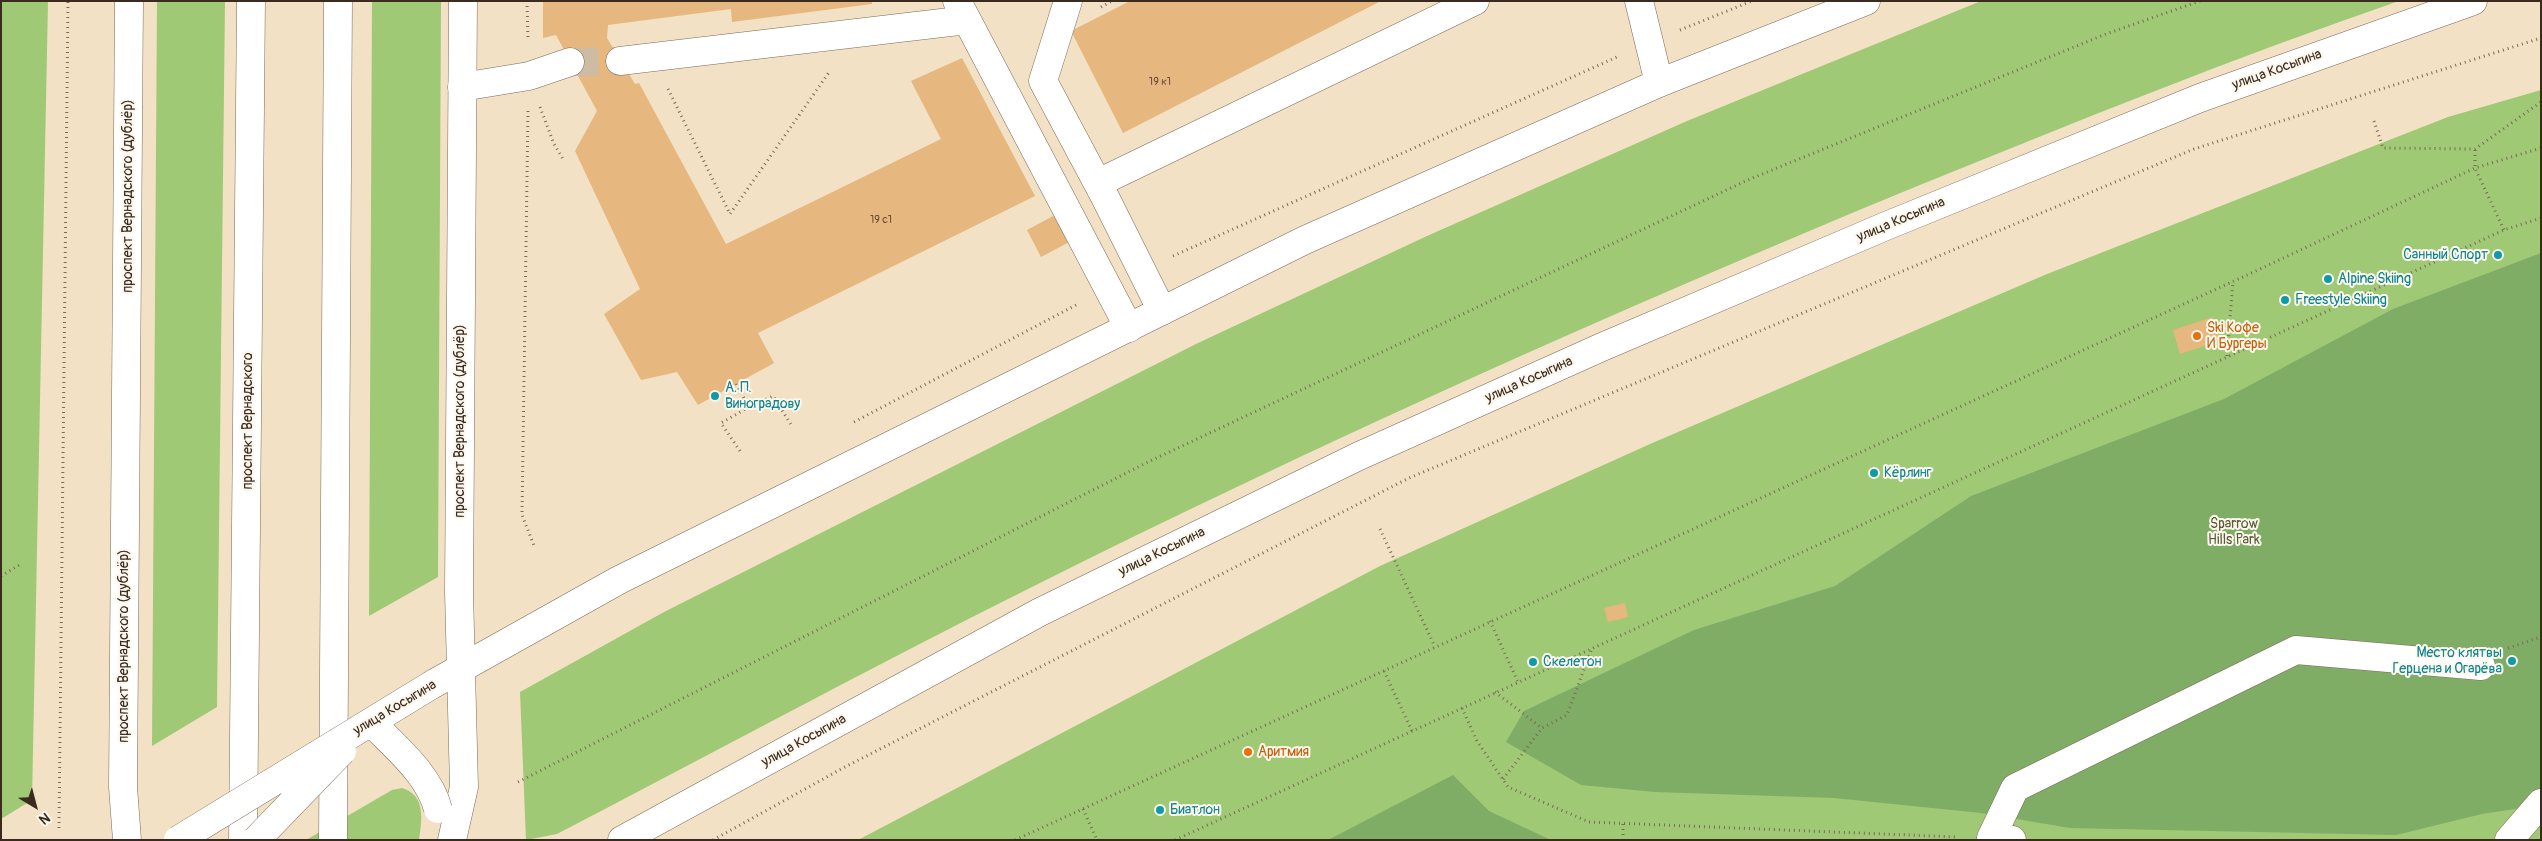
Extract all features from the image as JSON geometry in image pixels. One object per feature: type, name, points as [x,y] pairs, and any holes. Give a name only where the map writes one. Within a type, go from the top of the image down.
[{"type":"main road","name":"проспект Вернадского (дублёр)","points":[[127,840],[123,786],[129,1]]},
{"type":"main road","name":"проспект Вернадского","points":[[243,840],[251,1]]},
{"type":"main road","points":[[333,840],[338,1]]},
{"type":"main road","name":"проспект Вернадского (дублёр)","points":[[452,840],[464,787],[459,592],[463,1]]},
{"type":"main road","points":[[1068,1],[1043,81],[1098,183],[1162,312]]},
{"type":"main road","points":[[1098,183],[1475,1]]},
{"type":"main road","points":[[1639,1],[1659,84]]},
{"type":"main road","name":"улица Косыгина","points":[[178,840],[460,668],[619,580],[1305,240],[1659,84],[1866,1]]},
{"type":"main road","name":"улица Косыгина","points":[[622,840],[1040,612],[1368,452],[1612,343],[1813,257],[2200,98],[2472,1]]},
{"type":"main road","points":[[620,61],[856,33],[962,11],[1129,328]]},
{"type":"main road","points":[[462,87],[529,76],[570,62]]},
{"type":"main road","points":[[2001,839],[2015,788],[2296,650],[2481,666]]},
{"type":"main road","points":[[256,840],[371,722],[421,776],[435,797],[443,840]]},
{"type":"main road","points":[[2509,840],[2541,803]]},
{"type":"path","points":[[59,828],[68,1]]},
{"type":"path","points":[[527,1],[529,76],[522,515],[535,548]]},
{"type":"path","points":[[518,782],[1148,462],[1750,179],[2106,34],[2200,1]]},
{"type":"path","points":[[653,57],[730,214],[856,33]]},
{"type":"path","points":[[713,840],[852,764],[1409,478],[2194,149],[2541,38]]},
{"type":"path","points":[[2374,121],[2383,148],[2475,150],[2541,102]]},
{"type":"path","points":[[554,144],[563,159]]},
{"type":"path","points":[[1015,840],[2233,282],[2475,168],[2541,148]]},
{"type":"path","points":[[2475,150],[2475,168],[2504,230]]},
{"type":"path","points":[[1174,840],[2227,356],[2504,230],[2541,218]]},
{"type":"path","points":[[2227,356],[2233,282]]},
{"type":"path","points":[[736,384],[748,407]]},
{"type":"path","points":[[740,451],[721,422],[748,407],[773,396],[792,426]]},
{"type":"path","points":[[1380,529],[1435,647]]},
{"type":"path","points":[[1,576],[21,564]]},
{"type":"path","points":[[1490,621],[1518,682]]},
{"type":"path","points":[[2532,641],[2541,637]]},
{"type":"path","points":[[1503,779],[1542,728],[1567,715],[1592,648]]},
{"type":"path","points":[[1384,671],[1412,731]]},
{"type":"path","points":[[1495,692],[1542,728]]},
{"type":"path","points":[[1462,708],[1477,741],[1508,787],[1589,822],[2001,839]]},
{"type":"path","points":[[1082,809],[1097,840]]},
{"type":"path","points":[[1622,840],[1623,823]]},
{"type":"green space","points":[[1,1],[48,1],[32,800],[1,819]]},
{"type":"green space","points":[[157,1],[225,1],[217,707],[152,746]]},
{"type":"green space","points":[[372,1],[441,1],[438,577],[369,616]]},
{"type":"green space","points":[[1981,1],[2399,1],[2216,67],[1915,187],[1690,282],[1467,380],[1245,483],[1026,590],[557,834],[526,840],[520,692],[664,612],[1198,343],[1427,236],[1687,121]]},
{"type":"green space","name":"Sparrow Hills Park","points":[[2541,90],[2541,840],[858,840],[1380,566],[1650,444],[2047,274],[2448,117]]},
{"type":"green space","points":[[2541,253],[2541,805],[2482,814],[2396,835],[2070,828],[1981,813],[1834,798],[1655,792],[1581,785],[1506,742],[1524,711],[1694,630],[1835,586],[1971,496],[2224,399],[2393,309]]},
{"type":"green space","points":[[1453,775],[1489,811],[1551,840],[1328,840]]},
{"type":"green space","points":[[402,788],[410,791],[419,802],[421,824],[419,840],[306,840],[392,790]]},
{"type":"building","points":[[543,1],[872,1],[872,4],[732,22],[731,9],[608,25],[607,38],[635,84],[639,83],[726,244],[941,139],[911,81],[962,58],[1035,196],[758,333],[774,363],[698,405],[677,372],[641,380],[604,314],[640,289],[575,151],[597,111],[556,35],[543,38]]},
{"type":"building","points":[[1130,1],[1381,1],[1123,133],[1071,31]]},
{"type":"building","points":[[1059,213],[1073,240],[1041,257],[1027,230]]},
{"type":"building","name":"Ski Кофе И Бургеры","points":[[2213,317],[2220,341],[2180,354],[2173,330]]},
{"type":"building","points":[[1625,603],[1628,617],[1608,622],[1604,608]]},
{"type":"tunnel","points":[[570,62],[620,61]]},
{"type":"place","name":"Санный Спорт","points":[[2498,255]]},
{"type":"place","name":"Alpine Skiing","points":[[2328,279]]},
{"type":"place","name":"Freestyle Skiing","points":[[2285,300]]},
{"type":"place","name":"Ski Кофе И Бургеры","points":[[2197,336]]},
{"type":"place","name":"А. П. Виноградову","points":[[715,396]]},
{"type":"place","name":"Кёрлинг","points":[[1874,473]]},
{"type":"place","name":"Место клятвы Герцена и Огарёва","points":[[2512,661]]},
{"type":"place","name":"Скелетон","points":[[1533,662]]},
{"type":"place","name":"Аритмия","points":[[1248,752]]},
{"type":"place","name":"Биатлон","points":[[1160,810]]}]
